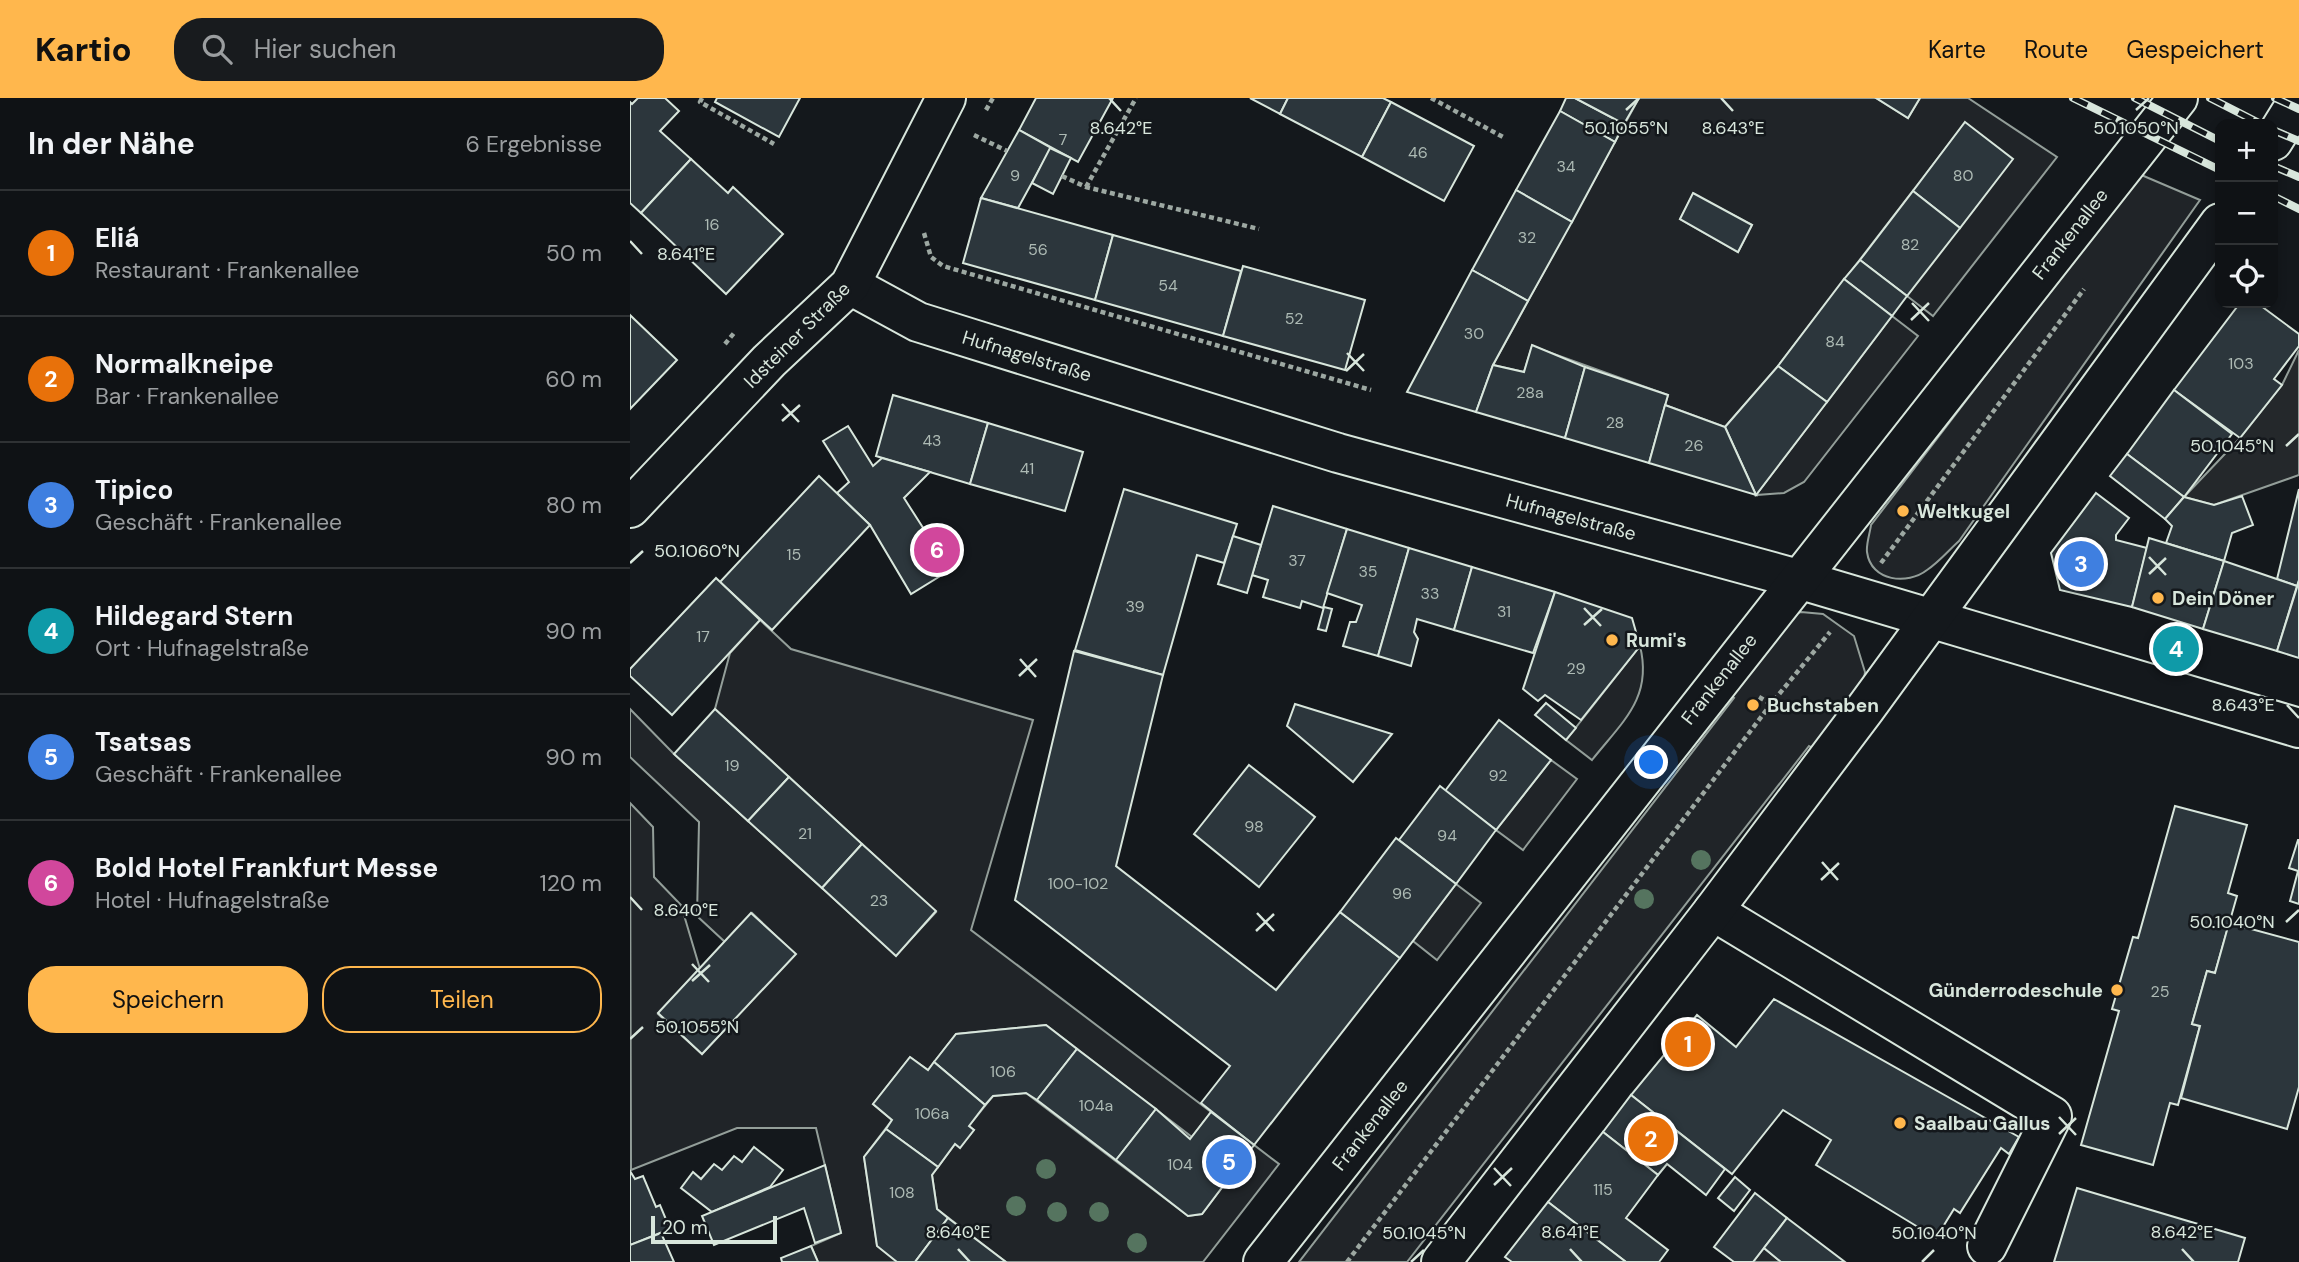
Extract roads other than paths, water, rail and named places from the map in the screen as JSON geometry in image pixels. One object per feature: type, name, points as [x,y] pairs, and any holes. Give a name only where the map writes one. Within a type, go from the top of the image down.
[{"type":"street","name":"Idsteiner Straße","points":[[630,508],[769,361],[850,285],[946,98]]},
{"type":"street","name":"Frankenallee","points":[[1262,1262],[2178,98]]},
{"type":"street","points":[[2278,133],[2299,99]]},
{"type":"street","points":[[1441,1262],[1713,911],[1865,709],[2215,230]]},
{"type":"street","name":"Hufnagelstraße","points":[[850,285],[918,322],[1338,453],[1798,579],[2199,696],[2299,729]]},
{"type":"street","points":[[1713,911],[2052,1116],[1987,1246]]},
{"type":"railway","points":[[2073,98],[2215,168]]},
{"type":"railway","points":[[2135,98],[2215,138]]},
{"type":"railway","points":[[2210,98],[2251,119]]},
{"type":"railway","points":[[2275,98],[2299,109]]},
{"type":"railway","points":[[2278,132],[2299,141]]},
{"type":"railway","points":[[2278,168],[2299,177]]},
{"type":"railway","points":[[2278,198],[2299,209]]},
{"type":"place","name":"Weltkugel","points":[[1903,511]]},
{"type":"place","name":"Bold Hotel Frankfurt Messe","points":[[937,550]]},
{"type":"place","name":"Tipico","points":[[2081,564]]},
{"type":"place","name":"Dein Döner","points":[[2158,598]]},
{"type":"place","name":"Rumi's","points":[[1612,640]]},
{"type":"place","name":"Hildegard Stern","points":[[2176,649]]},
{"type":"place","name":"Buchstaben","points":[[1753,705]]},
{"type":"place","name":"Günderrodeschule","points":[[2117,990]]},
{"type":"place","name":"Eliá","points":[[1688,1044]]},
{"type":"place","name":"Saalbau Gallus","points":[[1900,1123]]},
{"type":"place","name":"Normalkneipe","points":[[1651,1139]]},
{"type":"place","name":"Tsatsas","points":[[1229,1162]]}]
